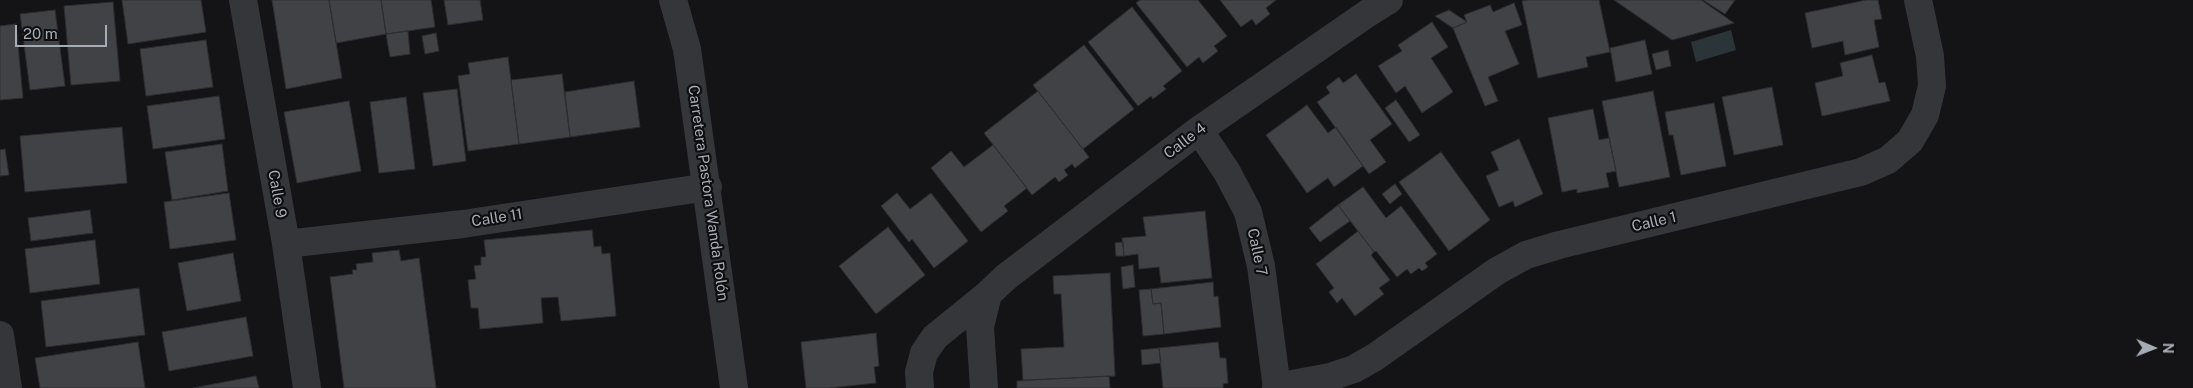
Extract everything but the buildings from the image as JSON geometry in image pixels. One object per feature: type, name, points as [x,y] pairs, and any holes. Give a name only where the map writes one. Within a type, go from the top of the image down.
[{"type":"street","name":"Calle 9","points":[[243,0],[286,244],[307,388]]},
{"type":"street","name":"Carretera Pastora Wanda Rolón","points":[[673,0],[687,49],[708,188],[734,388]]},
{"type":"street","name":"Calle 4","points":[[920,388],[919,372],[924,353],[935,337],[1006,277],[1199,130],[1389,0]]},
{"type":"street","name":"Calle 1","points":[[1276,388],[1330,377],[1354,369],[1375,357],[1497,271],[1526,255],[1559,245],[1861,172],[1888,160],[1910,141],[1926,115],[1932,86],[1930,56],[1918,0]]},
{"type":"street","name":"Calle 7","points":[[1199,130],[1227,172],[1248,212],[1261,266],[1276,388]]},
{"type":"street","name":"Calle 11","points":[[286,244],[463,224],[708,188]]},
{"type":"street","points":[[984,388],[980,326],[988,294]]},
{"type":"street","points":[[0,335],[8,388]]},
{"type":"shaded area","points":[[1731,30],[1736,50],[1696,62],[1691,42]]}]
